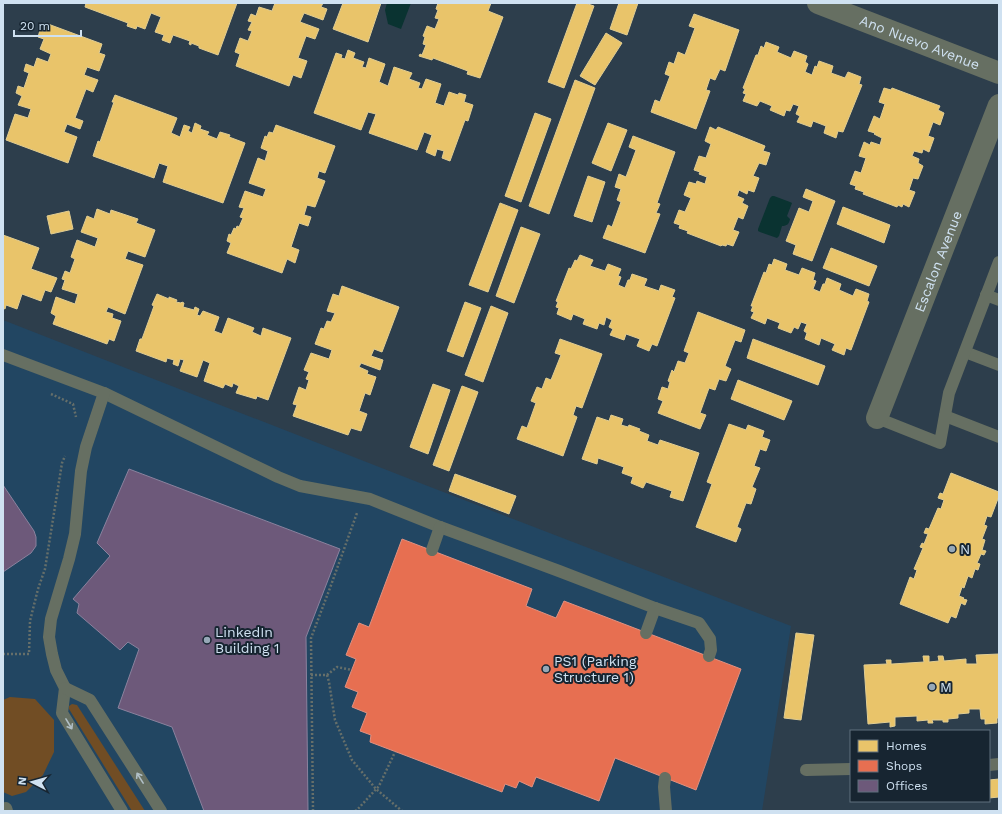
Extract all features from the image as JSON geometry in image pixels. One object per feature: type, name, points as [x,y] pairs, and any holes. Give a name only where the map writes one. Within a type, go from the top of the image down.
[{"type":"street","name":"Ano Nuevo Avenue","points":[[818,3],[999,73]]},
{"type":"street","name":"Escalon Avenue","points":[[877,418],[999,105]]},
{"type":"lane","points":[[877,418],[940,444],[949,393],[999,262]]},
{"type":"lane","points":[[986,295],[999,300]]},
{"type":"lane","points":[[965,352],[999,365]]},
{"type":"lane","points":[[3,355],[104,392],[278,477],[300,486],[370,499],[440,527],[559,570],[655,608],[699,623],[710,639],[711,650],[709,656]]},
{"type":"lane","points":[[104,392],[86,447],[81,471],[75,534],[51,619],[49,637],[56,670],[65,688],[62,713],[122,811]]},
{"type":"lane","points":[[945,416],[999,437]]},
{"type":"lane","points":[[432,550],[440,527]]},
{"type":"lane","points":[[646,633],[655,608]]},
{"type":"lane","points":[[65,688],[90,700],[161,811]]},
{"type":"lane","points":[[806,770],[850,769]]},
{"type":"lane","points":[[665,778],[664,787],[666,811]]},
{"type":"path","points":[[50,393],[73,404],[76,416],[75,422]]},
{"type":"path","points":[[3,654],[29,654],[30,621],[38,589],[45,570],[62,463],[65,456]]},
{"type":"path","points":[[314,811],[311,638],[362,498]]},
{"type":"path","points":[[311,675],[327,675],[337,667],[352,670]]},
{"type":"path","points":[[327,675],[335,720],[352,760],[376,789],[402,811]]},
{"type":"path","points":[[355,811],[379,786],[395,752]]},
{"type":"shaded area","points":[[387,3],[411,3],[401,29],[388,24],[385,10]]},
{"type":"shaded area","points":[[772,196],[792,203],[787,216],[790,219],[789,222],[782,226],[777,238],[758,231]]},
{"type":"shaded area","points":[[3,320],[791,626],[762,811],[3,811]]},
{"type":"shaded area","points":[[10,697],[35,699],[54,720],[54,752],[43,775],[26,792],[12,796],[3,792],[3,700]]},
{"type":"shaded area","points":[[72,704],[77,705],[145,811],[132,811],[69,709],[69,706]]},
{"type":"building: Homes","points":[[86,3],[237,3],[218,55],[199,48],[199,46],[191,43],[191,45],[189,44],[190,41],[173,35],[170,43],[162,40],[164,35],[155,32],[161,17],[151,13],[145,29],[137,26],[136,29],[127,26],[128,23],[85,7]]},
{"type":"building: Homes","points":[[275,3],[323,3],[321,7],[327,9],[323,20],[304,13],[300,22],[319,29],[315,39],[306,36],[298,58],[307,61],[301,78],[293,75],[289,86],[236,66],[240,54],[235,52],[240,38],[248,41],[252,31],[248,30],[252,22],[248,21],[251,14],[256,16],[259,7],[272,11]]},
{"type":"building: Homes","points":[[343,3],[381,3],[368,42],[333,29]]},
{"type":"building: Homes","points":[[438,3],[491,3],[488,11],[503,17],[480,78],[467,74],[468,71],[433,58],[432,60],[419,56],[420,54],[422,55],[426,45],[423,44],[425,37],[423,36],[427,26],[435,29],[439,19],[435,18],[438,10],[436,9]]},
{"type":"building: Homes","points":[[577,3],[585,3],[594,6],[564,88],[548,82]]},
{"type":"building: Homes","points":[[619,3],[638,3],[627,35],[610,29]]},
{"type":"building: Homes","points":[[694,14],[739,30],[725,71],[720,69],[715,80],[710,78],[706,90],[710,91],[696,129],[651,112],[655,100],[660,102],[670,76],[665,74],[669,62],[674,64],[678,52],[685,55],[695,28],[689,26]]},
{"type":"building: Homes","points":[[48,24],[102,44],[99,53],[105,55],[99,71],[87,67],[84,75],[98,80],[93,92],[86,89],[75,118],[83,121],[80,129],[67,124],[64,132],[77,137],[68,163],[6,140],[15,114],[28,118],[31,109],[18,105],[22,96],[16,93],[18,86],[24,88],[29,73],[24,71],[26,64],[34,67],[37,58],[48,62],[51,54],[40,49],[44,39],[38,37],[40,30],[45,32]]},
{"type":"building: Homes","points":[[606,33],[622,43],[595,85],[580,76]]},
{"type":"building: Homes","points":[[766,42],[779,47],[777,52],[791,58],[794,51],[807,56],[805,62],[808,64],[805,72],[812,75],[815,66],[817,67],[819,61],[833,66],[831,73],[845,78],[848,72],[861,77],[859,84],[862,85],[843,132],[838,131],[836,138],[824,133],[826,126],[813,121],[811,127],[797,122],[800,116],[796,114],[799,106],[793,104],[790,111],[786,110],[784,116],[770,110],[772,106],[760,101],[757,106],[743,101],[746,94],[743,93],[745,89],[743,88],[756,55],[758,55],[761,46],[764,48]]},
{"type":"building: Homes","points":[[348,50],[355,53],[353,58],[364,62],[362,67],[366,68],[369,58],[385,64],[379,82],[388,86],[394,67],[412,73],[409,79],[420,83],[418,88],[422,89],[426,79],[441,84],[435,103],[444,106],[449,92],[458,95],[459,93],[466,95],[464,102],[473,105],[468,121],[465,120],[450,161],[442,158],[444,151],[437,149],[435,156],[426,152],[432,135],[424,132],[417,150],[369,133],[376,114],[368,112],[361,130],[314,113],[336,53],[342,55],[341,58],[345,59]]},
{"type":"building: Homes","points":[[575,80],[595,88],[549,214],[529,206]]},
{"type":"building: Homes","points":[[884,88],[891,90],[892,88],[940,106],[938,110],[944,113],[940,125],[933,122],[928,136],[934,138],[929,152],[923,149],[922,153],[914,151],[912,156],[919,159],[918,163],[923,166],[918,179],[913,178],[909,190],[915,192],[909,207],[903,204],[902,207],[898,205],[897,207],[863,194],[864,192],[855,189],[856,186],[850,184],[855,171],[861,173],[866,158],[859,156],[864,142],[870,145],[871,142],[880,145],[882,138],[874,134],[875,133],[868,131],[874,116],[880,119],[885,104],[879,102]]},
{"type":"building: Homes","points":[[115,95],[177,118],[171,133],[180,137],[184,125],[190,127],[188,131],[192,133],[195,123],[201,126],[200,129],[209,132],[207,135],[217,139],[220,132],[230,135],[229,137],[245,143],[223,203],[163,182],[168,166],[159,163],[154,178],[93,156],[98,141],[100,142]]},
{"type":"building: Homes","points":[[535,113],[551,119],[521,202],[505,196]]},
{"type":"building: Homes","points":[[608,123],[627,130],[611,171],[592,163]]},
{"type":"building: Homes","points":[[276,125],[335,146],[325,173],[319,171],[317,178],[325,181],[315,207],[307,205],[304,215],[311,217],[308,226],[299,223],[291,247],[299,250],[295,263],[287,259],[282,273],[227,253],[231,243],[227,241],[229,234],[231,235],[234,228],[236,229],[237,226],[239,227],[243,218],[240,217],[244,208],[239,207],[245,191],[263,197],[266,189],[249,183],[258,158],[265,161],[268,151],[261,148],[265,136],[267,137],[269,132],[273,133]]},
{"type":"building: Homes","points":[[710,127],[716,130],[718,127],[765,146],[763,151],[770,153],[766,165],[759,163],[753,176],[759,178],[754,192],[748,190],[747,194],[739,190],[737,196],[744,199],[742,203],[748,206],[743,219],[738,217],[733,230],[739,232],[733,246],[727,244],[726,246],[721,246],[687,233],[688,231],[679,228],[680,225],[674,223],[679,210],[685,212],[691,198],[684,195],[689,182],[696,184],[697,181],[705,184],[707,177],[694,170],[699,156],[706,158],[711,144],[705,141]]},
{"type":"building: Homes","points":[[633,136],[675,152],[657,203],[660,204],[656,213],[660,214],[645,253],[603,238],[608,225],[612,227],[621,202],[617,200],[621,189],[615,187],[619,174],[626,177],[636,150],[629,147]]},
{"type":"building: Homes","points":[[588,176],[605,182],[592,222],[574,216]]},
{"type":"building: Homes","points":[[806,189],[835,201],[812,261],[793,254],[796,245],[786,241],[799,208],[809,212],[813,201],[803,197]]},
{"type":"building: Homes","points":[[500,203],[518,210],[488,292],[469,285]]},
{"type":"building: Homes","points":[[843,207],[890,225],[884,243],[837,224]]},
{"type":"building: Homes","points":[[97,209],[110,214],[111,210],[138,219],[136,223],[155,230],[145,257],[128,251],[125,259],[143,265],[125,314],[108,307],[106,312],[113,314],[112,318],[121,321],[114,341],[109,339],[107,344],[53,324],[56,316],[51,313],[56,297],[75,304],[78,294],[62,289],[65,280],[62,279],[65,271],[70,273],[75,259],[71,257],[77,240],[95,247],[98,238],[81,232],[87,216],[94,219]]},
{"type":"building: Homes","points":[[69,211],[73,229],[51,234],[47,216]]},
{"type":"building: Homes","points":[[521,227],[540,234],[514,303],[496,296]]},
{"type":"building: Homes","points":[[3,235],[39,248],[31,269],[57,278],[51,292],[45,290],[41,301],[22,294],[17,309],[6,305],[5,309],[3,308]]},
{"type":"building: Homes","points":[[831,248],[877,266],[869,286],[823,268]]},
{"type":"building: Homes","points":[[580,255],[593,260],[590,266],[605,271],[608,264],[621,269],[618,276],[621,277],[618,285],[625,288],[632,274],[647,279],[644,286],[659,291],[661,285],[675,290],[672,297],[675,298],[657,346],[652,344],[649,351],[637,346],[640,339],[626,334],[624,340],[610,335],[613,329],[609,327],[612,320],[606,317],[604,325],[599,323],[597,329],[583,324],[585,319],[573,314],[571,320],[557,314],[559,308],[556,307],[558,302],[556,301],[569,268],[571,269],[575,260],[577,261]]},
{"type":"building: Homes","points":[[774,259],[787,264],[785,270],[799,275],[802,268],[815,273],[813,280],[816,281],[813,289],[820,292],[827,278],[841,284],[839,290],[853,296],[856,289],[869,294],[867,301],[869,302],[851,350],[846,348],[844,355],[832,350],[835,344],[821,338],[819,345],[805,339],[807,333],[804,331],[807,324],[801,322],[798,329],[794,327],[791,333],[778,328],[780,323],[767,318],[765,324],[751,318],[754,312],[751,311],[753,306],[751,306],[764,272],[766,273],[769,264],[772,265]]},
{"type":"building: Homes","points":[[342,286],[399,307],[382,352],[374,349],[371,356],[383,360],[380,370],[361,363],[359,367],[368,371],[367,374],[376,377],[370,395],[365,393],[359,411],[367,414],[361,431],[351,428],[348,435],[293,416],[297,405],[293,404],[299,387],[306,390],[309,380],[306,379],[309,372],[304,370],[311,353],[329,359],[332,350],[315,344],[321,328],[324,329],[327,321],[331,322],[335,313],[327,311],[333,294],[339,296]]},
{"type":"building: Homes","points":[[157,294],[169,299],[169,297],[177,300],[176,302],[184,303],[183,307],[194,310],[195,307],[199,309],[197,315],[200,316],[203,311],[219,317],[214,331],[222,334],[228,318],[254,328],[252,332],[261,336],[263,328],[291,338],[268,400],[257,396],[256,399],[236,393],[239,386],[233,383],[232,387],[225,384],[223,388],[204,381],[210,363],[203,360],[197,377],[180,371],[184,360],[180,359],[178,366],[173,364],[174,360],[167,358],[166,362],[136,351],[140,339],[142,339],[154,306],[152,305]]},
{"type":"building: Homes","points":[[465,302],[481,308],[463,357],[447,351]]},
{"type":"building: Homes","points":[[491,306],[508,313],[483,382],[465,375]]},
{"type":"building: Homes","points":[[698,312],[745,330],[741,342],[735,340],[725,366],[731,369],[726,381],[719,379],[715,390],[709,388],[700,413],[706,415],[700,429],[658,413],[663,401],[658,399],[662,387],[668,389],[670,382],[668,381],[672,370],[674,372],[678,361],[685,363],[689,353],[684,351]]},
{"type":"building: Homes","points":[[560,339],[602,354],[582,408],[576,406],[573,415],[577,417],[563,456],[517,439],[522,426],[527,428],[536,403],[531,401],[537,387],[542,389],[546,378],[551,380],[561,355],[555,353]]},
{"type":"building: Homes","points":[[753,339],[825,366],[818,385],[747,358]]},
{"type":"building: Homes","points":[[738,380],[792,401],[784,420],[731,399]]},
{"type":"building: Homes","points":[[433,384],[450,390],[428,454],[410,447]]},
{"type":"building: Homes","points":[[462,386],[478,392],[449,471],[433,465]]},
{"type":"building: Homes","points":[[611,415],[623,419],[621,425],[628,427],[629,425],[640,429],[639,431],[649,435],[647,441],[658,445],[660,440],[699,453],[683,501],[670,497],[672,491],[646,482],[643,488],[631,483],[633,477],[622,473],[624,467],[598,458],[597,464],[582,459],[597,417],[609,421]]},
{"type":"building: Homes","points":[[729,424],[746,430],[748,425],[764,431],[762,437],[770,440],[766,451],[760,449],[754,466],[760,468],[752,487],[756,489],[751,504],[746,503],[737,527],[741,529],[736,542],[696,527],[712,484],[707,482]]},
{"type":"building: Homes","name":"N","points":[[951,473],[999,492],[999,496],[991,517],[987,516],[984,525],[987,526],[982,539],[985,540],[982,550],[986,551],[984,555],[981,554],[977,563],[980,564],[978,570],[975,569],[972,578],[968,576],[964,588],[962,587],[959,596],[967,600],[965,605],[961,603],[956,618],[951,616],[948,623],[900,604],[910,577],[914,579],[917,570],[914,569],[923,548],[920,547],[922,543],[924,544],[928,534],[924,533],[926,528],[929,529],[938,508],[941,509],[944,500],[938,498],[940,493],[943,494]]},
{"type":"building: Homes","points":[[455,474],[516,496],[509,514],[449,491]]},
{"type":"building: Homes","points":[[796,633],[814,635],[801,720],[784,718]]},
{"type":"building: Homes","name":"M","points":[[999,654],[999,718],[997,718],[997,723],[985,724],[985,719],[981,719],[980,709],[969,709],[969,713],[958,714],[958,718],[948,719],[948,722],[943,722],[943,720],[932,720],[933,723],[928,723],[928,720],[917,721],[917,716],[895,717],[895,726],[890,727],[890,722],[868,724],[864,665],[887,664],[886,660],[891,660],[891,664],[924,662],[923,656],[929,656],[929,662],[939,661],[938,656],[943,656],[944,661],[966,659],[966,664],[977,664],[976,655]]},
{"type":"building: Homes","points":[[999,779],[999,797],[990,798],[990,780]]},
{"type":"building: Shops","name":"PS1 (Parking Structure 1)","points":[[402,539],[532,589],[526,606],[556,618],[564,601],[741,669],[696,790],[615,758],[599,801],[536,777],[532,787],[519,781],[516,788],[505,784],[502,792],[370,742],[371,735],[360,731],[367,713],[352,707],[358,692],[345,687],[356,659],[346,655],[359,623],[369,627]]},
{"type":"building: Offices","name":"LinkedIn Building 1","points":[[129,469],[340,549],[306,637],[308,811],[204,811],[172,727],[118,708],[139,649],[128,642],[120,650],[77,613],[79,604],[73,599],[110,556],[97,543]]},
{"type":"building: Offices","points":[[3,485],[34,531],[36,546],[31,553],[3,572]]},
{"type":"place","name":"N","points":[[952,549]]},
{"type":"place","name":"LinkedIn Building 1","points":[[207,640]]},
{"type":"place","name":"PS1 (Parking Structure 1)","points":[[546,669]]},
{"type":"place","name":"M","points":[[932,687]]}]
